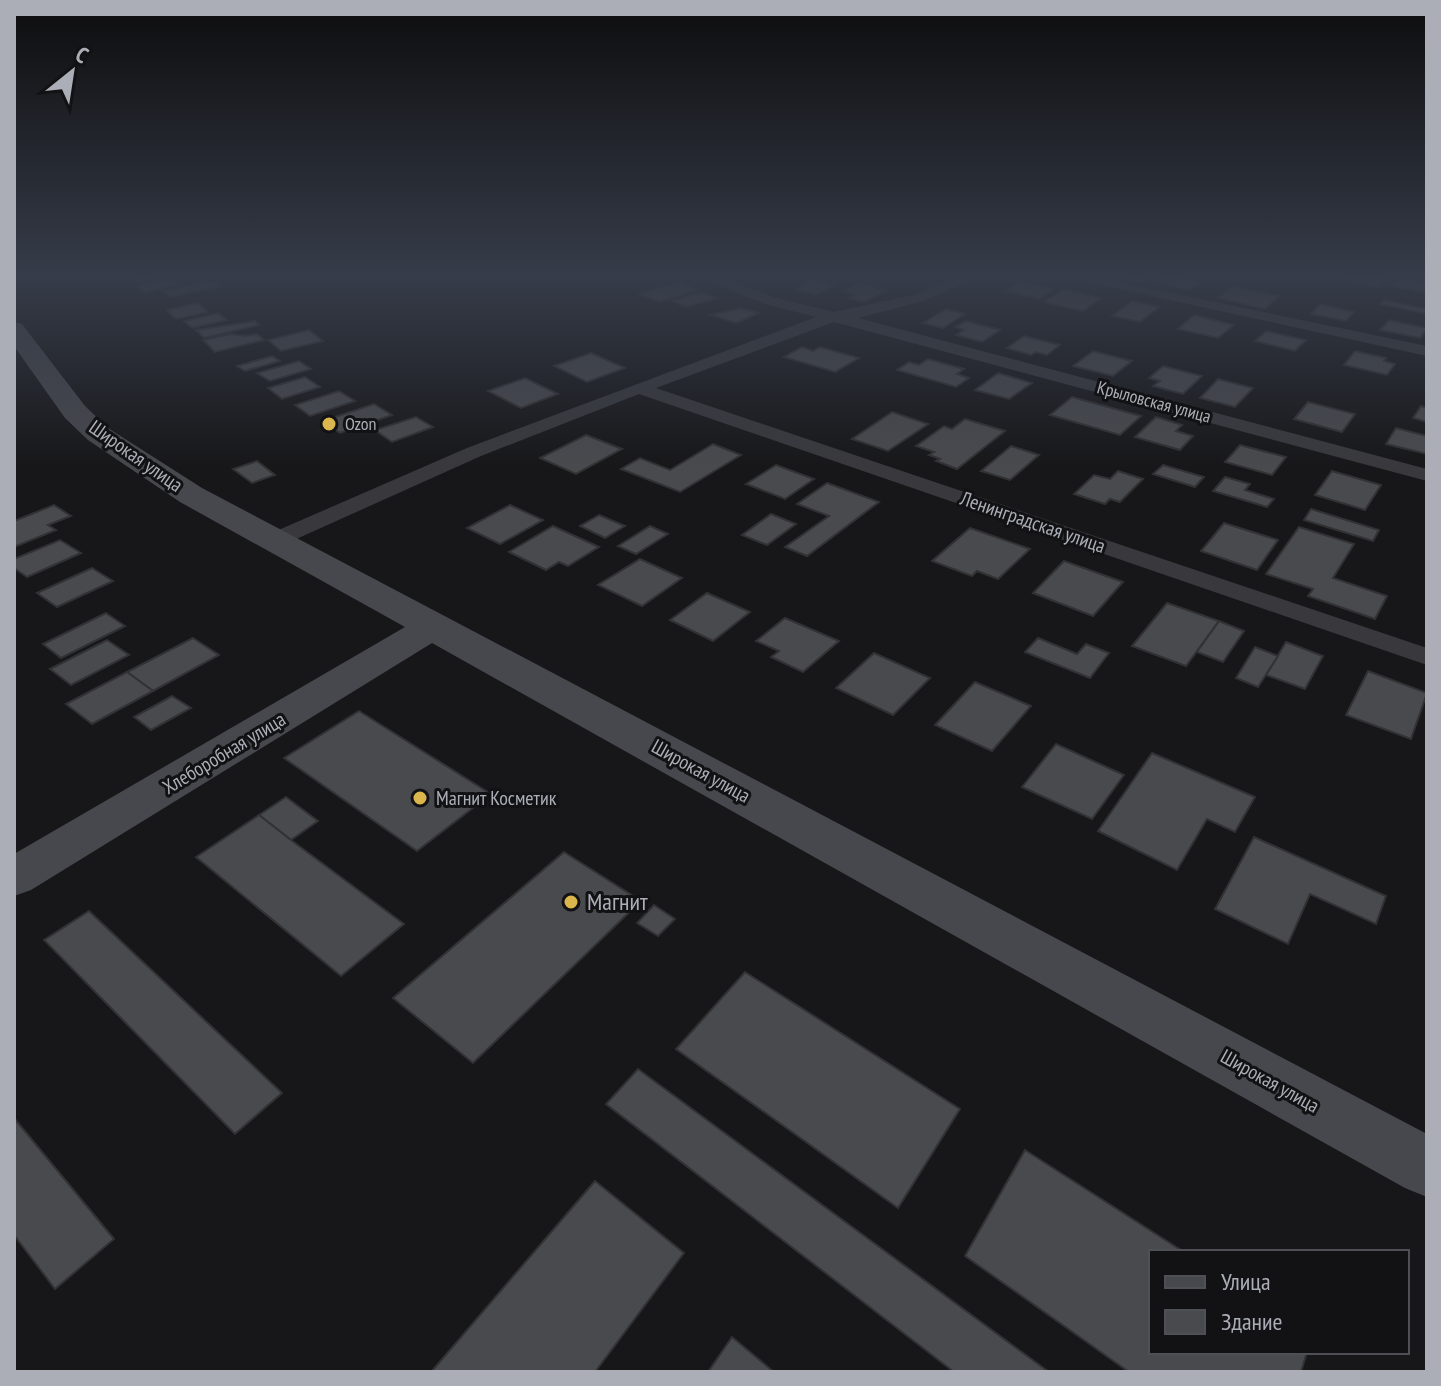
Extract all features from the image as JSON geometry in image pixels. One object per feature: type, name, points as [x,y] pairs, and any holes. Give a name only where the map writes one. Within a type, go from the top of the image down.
[{"type":"street","name":"Широкая улица","points":[[21,339],[75,412],[98,434],[191,495],[1427,1167]]},
{"type":"street","points":[[275,540],[474,452],[773,339]]},
{"type":"street","name":"Крыловская улица","points":[[914,339],[1427,475]]},
{"type":"street","points":[[1368,339],[1427,351]]},
{"type":"street","name":"Ленинградская улица","points":[[639,388],[1427,657]]},
{"type":"street","name":"Хлеборобная улица","points":[[14,877],[432,627]]},
{"type":"building","points":[[262,339],[264,340],[215,352],[203,340]]},
{"type":"building","points":[[320,339],[323,341],[281,351],[268,340]]},
{"type":"building","points":[[1020,339],[1060,345],[1047,355],[1036,352],[1031,355],[1007,348]]},
{"type":"building","points":[[1258,339],[1306,340],[1295,351],[1255,341]]},
{"type":"building","points":[[802,347],[813,351],[820,347],[859,358],[835,372],[784,357]]},
{"type":"building","points":[[1093,351],[1132,361],[1113,376],[1073,366]]},
{"type":"building","points":[[1355,351],[1386,358],[1384,361],[1395,364],[1387,375],[1344,365]]},
{"type":"building","points":[[591,353],[625,368],[587,382],[554,366]]},
{"type":"building","points":[[272,356],[280,361],[245,371],[237,366]]},
{"type":"building","points":[[928,359],[964,369],[957,374],[969,378],[956,387],[897,370],[909,362],[919,365]]},
{"type":"building","points":[[299,361],[311,369],[270,381],[257,373]]},
{"type":"building","points":[[1163,366],[1202,376],[1183,394],[1153,386],[1160,381],[1149,378]]},
{"type":"building","points":[[998,373],[1032,383],[1009,399],[975,390]]},
{"type":"building","points":[[305,377],[320,387],[282,399],[268,388]]},
{"type":"building","points":[[525,378],[558,394],[521,408],[488,391]]},
{"type":"building","points":[[1218,379],[1253,388],[1235,407],[1200,398]]},
{"type":"building","points":[[339,391],[355,401],[310,416],[295,405]]},
{"type":"building","points":[[1072,397],[1141,416],[1120,435],[1050,415]]},
{"type":"building","points":[[1308,402],[1355,414],[1342,432],[1294,419]]},
{"type":"building","points":[[374,404],[392,415],[340,433],[323,421]]},
{"type":"building","points":[[1421,406],[1427,408],[1427,422],[1413,418]]},
{"type":"building","points":[[892,412],[928,424],[888,451],[852,439]]},
{"type":"building","points":[[416,417],[433,427],[392,442],[375,430]]},
{"type":"building","points":[[1156,417],[1182,425],[1176,431],[1193,436],[1180,450],[1135,437]]},
{"type":"building","points":[[965,419],[1005,431],[957,469],[936,461],[940,459],[929,455],[934,452],[916,446],[944,426],[952,429]]},
{"type":"building","points":[[1396,428],[1427,436],[1427,454],[1386,444]]},
{"type":"building","points":[[586,435],[622,449],[576,474],[540,458]]},
{"type":"building","points":[[713,444],[741,455],[680,492],[621,469],[640,458],[670,470]]},
{"type":"building","points":[[1240,445],[1286,457],[1272,475],[1225,462]]},
{"type":"building","points":[[1011,446],[1039,455],[1010,480],[981,471]]},
{"type":"building","points":[[257,461],[275,475],[252,483],[233,469]]},
{"type":"building","points":[[776,465],[814,479],[785,499],[746,484]]},
{"type":"building","points":[[1163,465],[1204,477],[1195,487],[1153,474]]},
{"type":"building","points":[[1118,471],[1143,479],[1120,502],[1110,499],[1105,504],[1074,494],[1094,475],[1110,479]]},
{"type":"building","points":[[1332,471],[1381,485],[1365,510],[1315,495]]},
{"type":"building","points":[[1225,477],[1250,484],[1245,490],[1274,499],[1267,507],[1213,491]]},
{"type":"building","points":[[827,483],[879,502],[807,556],[785,547],[829,516],[797,504]]},
{"type":"building","points":[[54,505],[71,516],[48,525],[56,530],[14,547],[14,521]]},
{"type":"building","points":[[510,505],[543,520],[500,544],[467,528]]},
{"type":"building","points":[[1311,509],[1379,530],[1373,541],[1304,520]]},
{"type":"building","points":[[771,514],[796,524],[767,545],[742,535]]},
{"type":"building","points":[[599,515],[625,526],[605,538],[580,526]]},
{"type":"building","points":[[1224,523],[1278,540],[1257,570],[1201,551]]},
{"type":"building","points":[[553,526],[599,547],[568,566],[559,562],[546,570],[509,552]]},
{"type":"building","points":[[650,526],[668,534],[636,554],[618,546]]},
{"type":"building","points":[[1299,527],[1354,544],[1333,578],[1387,596],[1375,619],[1308,596],[1313,589],[1266,574]]},
{"type":"building","points":[[970,528],[1030,549],[998,579],[977,571],[972,576],[932,561]]},
{"type":"building","points":[[60,540],[81,553],[27,577],[14,568],[14,559]]},
{"type":"building","points":[[640,559],[682,578],[642,606],[598,585]]},
{"type":"building","points":[[1064,561],[1123,582],[1093,616],[1033,593]]},
{"type":"building","points":[[92,568],[113,581],[57,607],[37,593]]},
{"type":"building","points":[[707,593],[750,612],[713,641],[670,620]]},
{"type":"building","points":[[1167,603],[1219,621],[1186,666],[1132,646]]},
{"type":"building","points":[[106,613],[125,626],[61,658],[43,644]]},
{"type":"building","points":[[785,618],[839,641],[803,672],[771,657],[779,651],[756,641]]},
{"type":"building","points":[[1219,621],[1244,631],[1223,662],[1197,652]]},
{"type":"building","points":[[193,638],[219,655],[153,691],[127,672]]},
{"type":"building","points":[[1038,638],[1077,654],[1086,644],[1109,653],[1090,678],[1025,652]]},
{"type":"building","points":[[107,640],[129,655],[71,685],[50,669]]},
{"type":"building","points":[[1286,642],[1323,656],[1305,689],[1266,675]]},
{"type":"building","points":[[1255,647],[1278,656],[1258,687],[1236,678]]},
{"type":"building","points":[[874,653],[930,678],[893,715],[836,688]]},
{"type":"building","points":[[1368,671],[1427,693],[1411,739],[1346,715]]},
{"type":"building","points":[[127,672],[153,691],[92,724],[66,704]]},
{"type":"building","points":[[975,682],[1031,706],[992,751],[935,725]]},
{"type":"building","points":[[172,696],[191,708],[151,730],[134,717]]},
{"type":"building","points":[[359,711],[491,794],[417,851],[284,758]]},
{"type":"building","points":[[1056,744],[1124,775],[1092,819],[1022,787]]},
{"type":"building","points":[[1152,753],[1255,797],[1235,832],[1207,819],[1177,870],[1098,831]]},
{"type":"building","points":[[286,797],[318,821],[291,840],[259,815]]},
{"type":"building","points":[[259,815],[404,924],[341,976],[196,857]]},
{"type":"building","points":[[1254,837],[1386,896],[1376,924],[1310,894],[1288,944],[1215,909]]},
{"type":"building","points":[[564,852],[641,901],[473,1063],[393,998]]},
{"type":"building","points":[[654,905],[675,919],[658,936],[637,923]]},
{"type":"building","points":[[89,911],[282,1093],[235,1134],[44,940]]},
{"type":"building","points":[[745,972],[960,1109],[898,1208],[676,1049]]},
{"type":"building","points":[[638,1069],[1049,1372],[954,1372],[606,1104]]},
{"type":"building","points":[[14,1118],[114,1239],[55,1289],[14,1235]]},
{"type":"building","points":[[1025,1150],[1181,1250],[1149,1250],[1149,1354],[1306,1354],[1301,1372],[1129,1372],[965,1256]]},
{"type":"building","points":[[595,1181],[684,1253],[595,1372],[431,1372]]},
{"type":"building","points":[[732,1337],[774,1372],[708,1372]]},
{"type":"place","name":"Ozon","points":[[329,424]]},
{"type":"place","name":"Магнит Косметик","points":[[420,798]]},
{"type":"place","name":"Магнит","points":[[571,902]]}]
